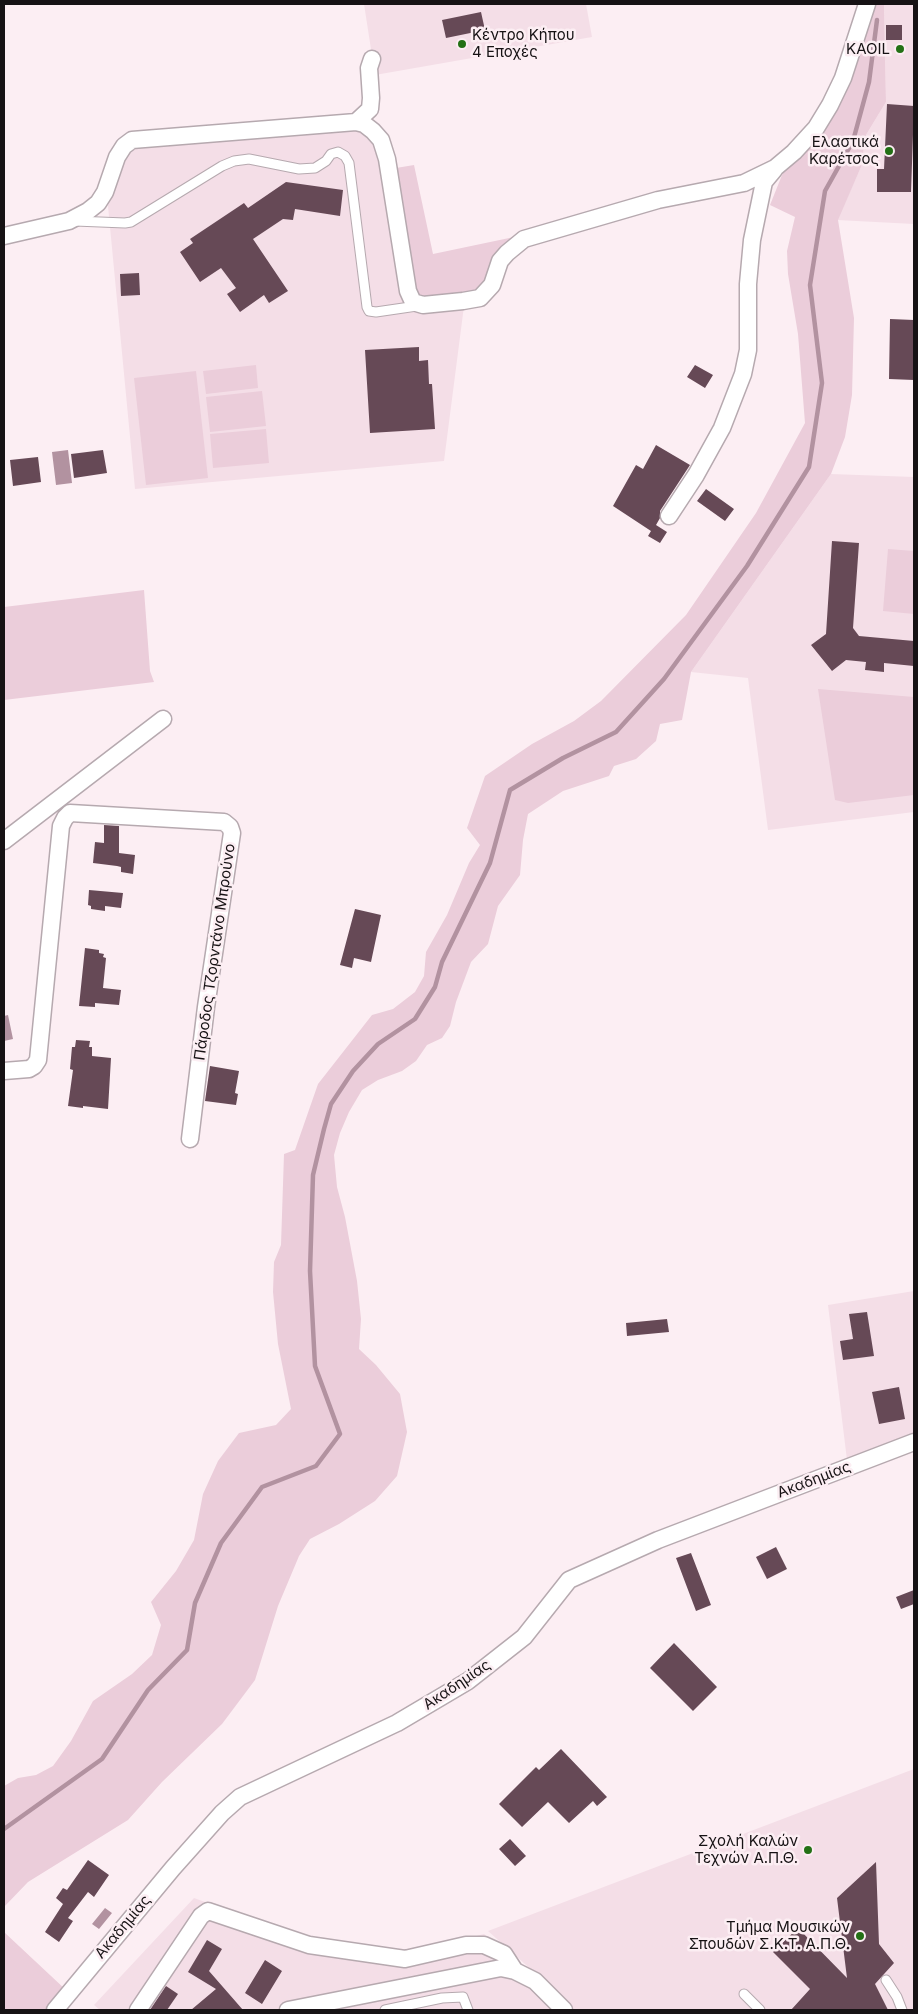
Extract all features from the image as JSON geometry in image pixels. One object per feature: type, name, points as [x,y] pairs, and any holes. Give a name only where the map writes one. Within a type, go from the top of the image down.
[{"type":"street","points":[[669,516],[696,475],[722,428],[743,374],[748,350],[748,284],[752,240],[764,182],[775,168],[794,152],[816,128],[830,105],[843,78],[867,4]]},
{"type":"street","points":[[356,122],[370,109],[369,68],[372,59]]},
{"type":"street","points":[[4,236],[69,221],[88,211],[105,192],[118,157],[124,146],[132,140],[356,122],[364,124],[381,140],[387,159],[410,297],[412,302],[423,305],[480,298],[492,285],[498,266],[506,253],[524,240],[658,200],[744,183],[775,168]]},
{"type":"street","points":[[4,841],[163,719]]},
{"type":"street","name":"Πάροδος Τζορντάνο Μπρούνο","points":[[4,1071],[28,1069],[34,1066],[38,1060],[61,826],[65,818],[70,813],[224,822],[230,827],[232,834],[206,1007],[190,1139]]},
{"type":"street","name":"Ακαδημίας","points":[[55,2010],[172,1868],[222,1813],[240,1798],[397,1724],[468,1681],[524,1637],[569,1580],[658,1540],[914,1442]]},
{"type":"street","points":[[138,2010],[201,1916],[208,1911],[309,1945],[405,1960],[466,1945],[484,1945],[504,1954],[515,1971]]},
{"type":"street","points":[[288,2010],[501,1968],[515,1971],[535,1981],[564,2010]]},
{"type":"lane","points":[[69,221],[126,224],[136,220],[222,166],[234,161],[249,159],[299,169],[315,168],[326,161],[331,154],[338,152],[345,156],[349,163],[369,311],[376,312],[423,305]]},
{"type":"lane","points":[[886,1980],[897,1997],[902,2010]]},
{"type":"lane","points":[[744,1994],[760,2010]]},
{"type":"lane","points":[[385,2010],[442,1998],[463,1997],[468,2010]]},
{"type":"shaded area","name":"Κέντρο Κήπου 4 Εποχές","points":[[364,4],[586,4],[592,37],[375,75]]},
{"type":"shaded area","points":[[871,4],[884,4],[886,102],[866,135],[861,167],[838,220],[854,318],[852,395],[845,437],[831,474],[691,672],[682,720],[660,724],[656,741],[636,759],[614,766],[609,776],[563,791],[528,814],[523,840],[520,875],[498,906],[488,944],[471,962],[456,1002],[450,1026],[442,1038],[427,1045],[416,1061],[402,1071],[378,1080],[362,1090],[349,1112],[340,1133],[334,1155],[337,1187],[345,1217],[357,1281],[361,1319],[359,1349],[376,1365],[400,1394],[407,1432],[397,1476],[375,1501],[339,1524],[310,1539],[299,1556],[278,1606],[255,1680],[222,1724],[162,1782],[128,1820],[28,1882],[4,1907],[4,1786],[18,1778],[36,1775],[53,1766],[71,1741],[93,1701],[132,1674],[152,1655],[161,1625],[151,1602],[176,1571],[194,1540],[203,1494],[218,1461],[239,1433],[276,1425],[291,1409],[278,1344],[273,1292],[274,1262],[281,1245],[284,1154],[295,1150],[318,1084],[372,1015],[393,1009],[415,992],[424,976],[426,952],[447,915],[469,863],[480,845],[467,828],[485,776],[532,744],[574,721],[601,701],[686,615],[756,513],[805,423],[798,334],[788,274],[787,251],[795,217],[770,205],[784,170],[800,153]]},
{"type":"shaded area","name":"Ελαστικά Καρέτσος","points":[[884,4],[914,4],[914,224],[837,220],[861,167],[866,135],[886,102]]},
{"type":"shaded area","points":[[354,127],[372,137],[380,155],[406,313],[464,306],[444,461],[135,489],[108,206],[110,188],[117,168],[134,143]]},
{"type":"shaded area","points":[[414,165],[433,254],[514,237],[501,246],[482,285],[476,293],[423,300],[416,297],[396,168]]},
{"type":"shaded area","points":[[256,365],[258,388],[206,394],[203,371]]},
{"type":"shaded area","points":[[196,371],[208,478],[146,485],[134,378]]},
{"type":"shaded area","points":[[262,391],[266,426],[210,432],[206,397]]},
{"type":"shaded area","points":[[266,429],[269,463],[213,468],[210,434]]},
{"type":"shaded area","points":[[68,450],[72,483],[56,485],[52,452]]},
{"type":"shaded area","points":[[831,474],[914,477],[914,812],[768,830],[748,678],[691,672]]},
{"type":"shaded area","points":[[888,549],[914,551],[914,614],[883,611]]},
{"type":"shaded area","points":[[144,590],[150,671],[154,682],[4,700],[4,607]]},
{"type":"shaded area","points":[[818,689],[914,697],[914,795],[848,803],[835,800]]},
{"type":"shaded area","points":[[8,1015],[13,1039],[4,1041],[4,1016]]},
{"type":"shaded area","points":[[914,1291],[914,1435],[847,1460],[828,1305]]},
{"type":"shaded area","name":"Σχολή Καλών Τεχνών Α.Π.Θ.","points":[[914,1769],[914,2010],[571,2010],[535,1973],[488,1931]]},
{"type":"shaded area","points":[[194,1898],[312,1941],[403,1954],[484,1934],[507,1952],[556,2010],[100,2010],[94,2005]]},
{"type":"shaded area","points":[[105,1908],[112,1913],[99,1929],[92,1924]]},
{"type":"shaded area","points":[[4,1932],[66,1990],[49,2010],[4,2010]]},
{"type":"building","points":[[481,12],[485,30],[446,38],[442,20]]},
{"type":"building","points":[[886,25],[902,25],[902,40],[886,40]]},
{"type":"building","points":[[887,104],[914,106],[911,192],[877,192],[877,169],[884,169]]},
{"type":"building","points":[[286,182],[343,190],[340,216],[295,209],[293,220],[283,219],[253,239],[288,291],[269,303],[264,295],[240,312],[227,294],[236,288],[221,268],[200,282],[180,252],[193,243],[190,239],[244,203],[248,208]]},
{"type":"building","points":[[139,273],[140,295],[121,296],[120,274]]},
{"type":"building","points":[[890,319],[914,320],[914,380],[889,379]]},
{"type":"building","points":[[419,347],[419,361],[428,360],[429,384],[432,384],[435,429],[370,433],[365,350]]},
{"type":"building","points":[[695,365],[713,375],[705,388],[687,377]]},
{"type":"building","points":[[656,445],[690,465],[660,511],[660,518],[656,525],[667,532],[660,543],[648,536],[651,531],[613,506],[636,465],[643,469]]},
{"type":"building","points":[[103,450],[107,473],[74,478],[71,454]]},
{"type":"building","points":[[38,457],[41,482],[13,486],[10,460]]},
{"type":"building","points":[[706,489],[734,509],[725,521],[697,501]]},
{"type":"building","points":[[832,541],[859,543],[853,628],[859,636],[914,641],[914,666],[884,663],[884,672],[865,670],[866,662],[846,660],[832,671],[811,645],[826,634]]},
{"type":"building","points":[[104,825],[119,826],[119,853],[135,855],[133,874],[121,872],[121,867],[93,863],[95,842],[104,843]]},
{"type":"building","points":[[89,890],[123,893],[121,908],[105,906],[105,911],[91,909],[91,906],[88,905]]},
{"type":"building","points":[[355,909],[381,915],[371,962],[354,958],[352,968],[340,965]]},
{"type":"building","points":[[85,948],[99,950],[99,953],[104,954],[103,957],[106,958],[103,988],[121,990],[119,1005],[95,1003],[95,1007],[79,1006]]},
{"type":"building","points":[[76,1040],[90,1041],[89,1047],[92,1047],[92,1056],[111,1058],[108,1109],[68,1106],[73,1070],[70,1069],[72,1047],[75,1047]]},
{"type":"building","points":[[210,1066],[239,1071],[235,1093],[238,1094],[236,1105],[205,1101]]},
{"type":"building","points":[[867,1312],[874,1356],[843,1360],[840,1341],[853,1339],[849,1314]]},
{"type":"building","points":[[667,1319],[669,1332],[627,1336],[626,1323]]},
{"type":"building","points":[[899,1387],[905,1419],[879,1424],[872,1392]]},
{"type":"building","points":[[776,1547],[787,1569],[767,1579],[756,1557]]},
{"type":"building","points":[[691,1553],[711,1605],[696,1611],[676,1558]]},
{"type":"building","points":[[914,1590],[914,1604],[901,1609],[896,1597]]},
{"type":"building","points":[[674,1643],[717,1687],[693,1711],[650,1668]]},
{"type":"building","points":[[561,1749],[607,1797],[597,1806],[593,1801],[569,1823],[548,1802],[522,1827],[499,1804],[536,1767],[539,1770]]},
{"type":"building","points":[[510,1839],[526,1856],[515,1866],[499,1849]]},
{"type":"building","points":[[88,1860],[109,1875],[94,1897],[88,1892],[68,1918],[73,1921],[59,1942],[45,1932],[63,1904],[56,1898],[63,1888],[67,1890]]},
{"type":"building","name":"Τμήμα Μουσικών Σπουδών Σ.Κ.Τ. Α.Π.Θ.","points":[[876,1862],[879,1944],[894,1963],[875,1984],[888,2010],[791,2010],[810,1989],[773,1952],[798,1928],[847,1978],[837,1898]]},
{"type":"building","points":[[207,1940],[222,1949],[209,1971],[243,2010],[191,2010],[216,1989],[188,1972]]},
{"type":"building","points":[[265,1960],[282,1971],[262,2004],[245,1993]]},
{"type":"building","points":[[166,1986],[178,1994],[167,2010],[150,2010]]},
{"type":"waterway","points":[[4,1829],[102,1759],[148,1690],[187,1650],[195,1603],[221,1543],[262,1487],[316,1466],[340,1434],[315,1366],[310,1271],[313,1175],[324,1129],[331,1104],[353,1071],[378,1044],[415,1019],[435,987],[442,962],[490,863],[510,790],[563,758],[616,732],[664,679],[747,566],[809,467],[822,383],[810,285],[825,191],[853,141],[869,82],[877,20]]},
{"type":"place","name":"Κέντρο Κήπου 4 Εποχές","points":[[462,44]]},
{"type":"place","name":"KAOIL","points":[[900,49]]},
{"type":"place","name":"Ελαστικά Καρέτσος","points":[[889,151]]},
{"type":"place","name":"Σχολή Καλών Τεχνών Α.Π.Θ.","points":[[808,1850]]},
{"type":"place","name":"Τμήμα Μουσικών Σπουδών Σ.Κ.Τ. Α.Π.Θ.","points":[[860,1936]]}]
